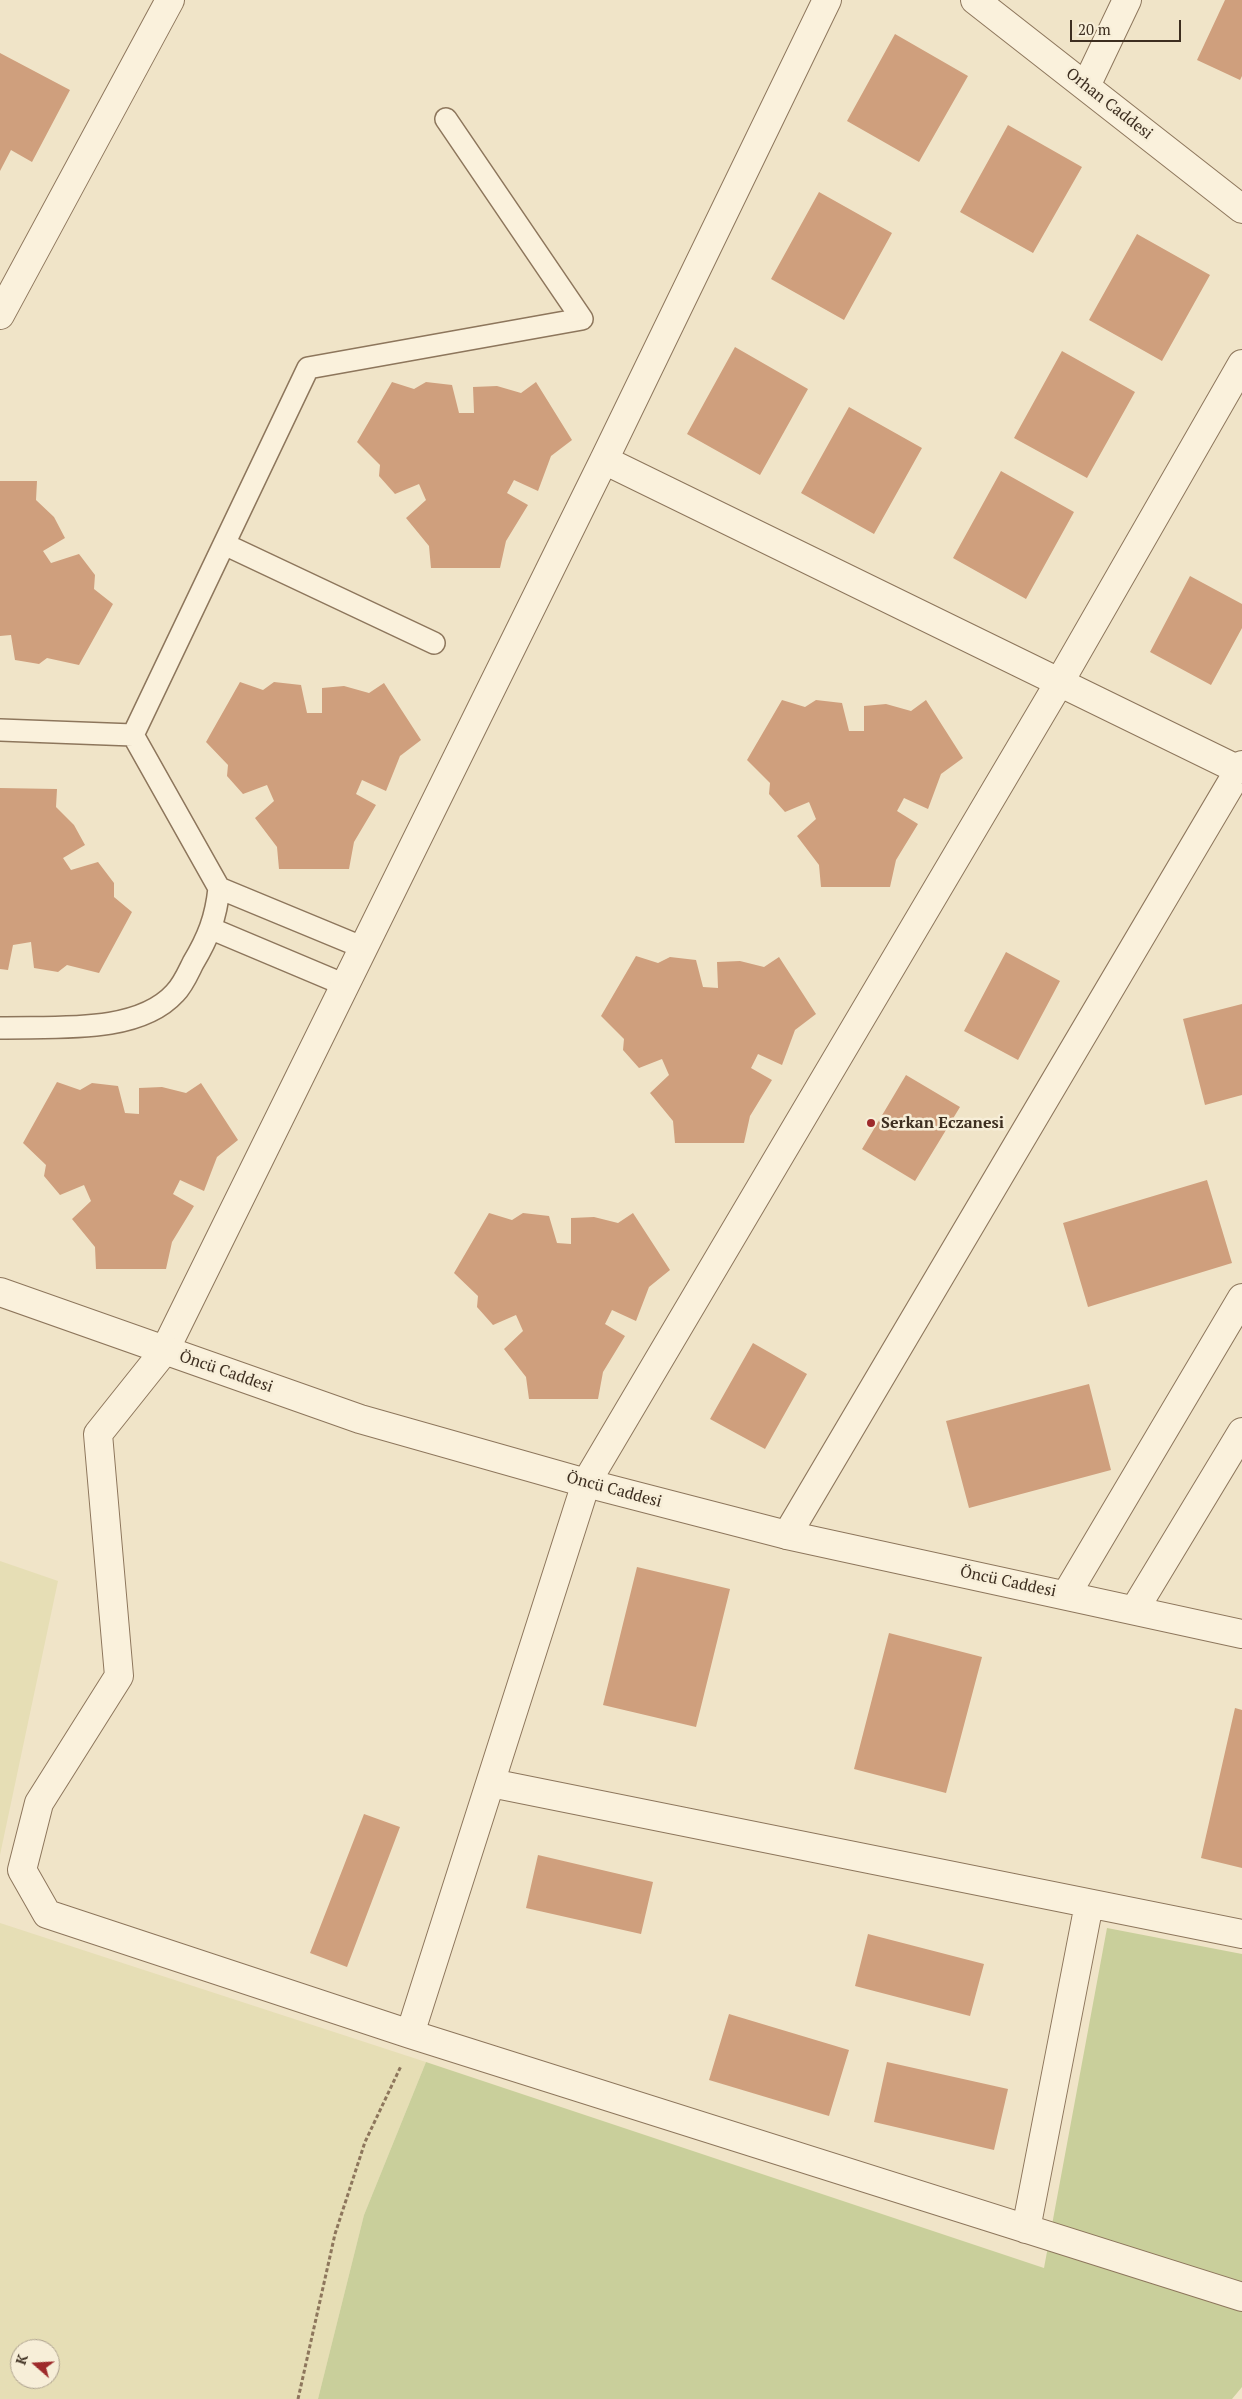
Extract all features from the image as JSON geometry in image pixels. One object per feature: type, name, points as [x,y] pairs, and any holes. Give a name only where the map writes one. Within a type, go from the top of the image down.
[{"type":"street","points":[[0,315],[170,0]]},
{"type":"street","points":[[827,0],[604,460],[165,1350],[98,1434],[120,1676],[39,1803],[22,1870],[47,1914],[410,2034],[1242,2297]]},
{"type":"street","name":"Orhan Caddesi","points":[[975,0],[1242,209]]},
{"type":"street","points":[[1086,86],[1127,0]]},
{"type":"street","points":[[410,2034],[586,1483],[1059,683],[1242,364]]},
{"type":"street","points":[[604,460],[1059,683],[1240,767],[787,1535]]},
{"type":"street","name":"Öncü Caddesi","points":[[0,1292],[360,1419],[586,1483],[787,1535],[1136,1609],[1242,1634]]},
{"type":"street","points":[[1066,1595],[1242,1298]]},
{"type":"street","points":[[1136,1609],[1242,1432]]},
{"type":"street","points":[[490,1783],[1242,1934]]},
{"type":"street","points":[[1026,2229],[1089,1904]]},
{"type":"lane","points":[[133,735],[308,368],[582,319],[446,119]]},
{"type":"lane","points":[[224,544],[434,643]]},
{"type":"lane","points":[[0,730],[133,735]]},
{"type":"lane","points":[[0,1028],[116,1024],[137,1018],[157,1008],[176,992],[212,929],[217,911],[219,888],[133,735]]},
{"type":"lane","points":[[219,888],[364,948]]},
{"type":"lane","points":[[212,929],[346,985]]},
{"type":"path","points":[[298,2399],[336,2234],[365,2142],[399,2074],[410,2034]]},
{"type":"shaded area","points":[[0,1561],[58,1581],[0,1855]]},
{"type":"shaded area","points":[[0,1923],[426,2062],[364,2215],[318,2399],[0,2399]]},
{"type":"green space","points":[[1107,1928],[1242,1954],[1242,2387],[1232,2399],[318,2399],[364,2215],[426,2062],[1044,2268]]},
{"type":"building","points":[[1225,0],[1242,0],[1242,76],[1240,80],[1197,60]]},
{"type":"building","points":[[895,34],[968,76],[919,162],[847,121]]},
{"type":"building","points":[[0,53],[70,90],[32,162],[11,150],[0,171]]},
{"type":"building","points":[[1008,125],[1082,167],[1033,253],[960,212]]},
{"type":"building","points":[[819,192],[892,233],[844,320],[771,279]]},
{"type":"building","points":[[1137,234],[1210,275],[1162,361],[1089,320]]},
{"type":"building","points":[[735,347],[808,389],[760,475],[687,434]]},
{"type":"building","points":[[1062,351],[1135,392],[1087,478],[1014,438]]},
{"type":"building","points":[[392,382],[414,389],[426,382],[452,385],[459,413],[474,413],[473,387],[497,386],[521,393],[536,382],[572,440],[551,456],[538,491],[514,480],[507,493],[528,505],[506,541],[500,568],[431,568],[429,546],[406,518],[426,500],[419,484],[395,494],[379,476],[380,465],[357,442]]},
{"type":"building","points":[[849,407],[922,448],[874,534],[801,493]]},
{"type":"building","points":[[1001,471],[1074,512],[1026,599],[953,558]]},
{"type":"building","points":[[0,481],[37,481],[36,500],[54,517],[65,538],[43,551],[51,563],[79,554],[95,575],[94,589],[113,604],[79,665],[47,658],[39,664],[15,660],[11,635],[0,636]]},
{"type":"building","points":[[1190,576],[1242,604],[1242,628],[1211,685],[1150,652]]},
{"type":"building","points":[[240,682],[263,690],[274,682],[301,685],[307,713],[322,713],[322,688],[344,686],[369,693],[384,683],[421,740],[400,756],[386,791],[362,780],[356,794],[376,805],[354,842],[349,869],[279,869],[277,847],[255,818],[274,801],[267,785],[243,794],[227,776],[228,765],[206,742]]},
{"type":"building","points":[[782,700],[805,707],[816,700],[842,703],[849,731],[864,731],[864,706],[886,704],[911,711],[926,700],[963,758],[941,774],[928,809],[904,798],[897,811],[918,824],[896,860],[890,887],[821,887],[819,865],[797,836],[816,819],[809,802],[785,812],[769,794],[770,783],[747,760]]},
{"type":"building","points":[[0,788],[57,789],[56,807],[74,825],[85,845],[63,858],[71,870],[98,862],[114,883],[114,897],[132,912],[99,973],[67,965],[58,972],[34,968],[31,942],[13,945],[8,970],[0,969]]},
{"type":"building","points":[[1006,952],[1060,981],[1018,1060],[964,1031]]},
{"type":"building","points":[[636,956],[658,963],[670,957],[696,960],[703,987],[718,988],[717,962],[740,961],[764,967],[779,957],[816,1014],[795,1030],[782,1065],[758,1054],[751,1068],[772,1080],[750,1116],[744,1143],[675,1143],[673,1121],[650,1093],[669,1075],[662,1059],[639,1068],[623,1050],[624,1039],[601,1016]]},
{"type":"building","points":[[1242,1004],[1242,1095],[1205,1105],[1183,1019]]},
{"type":"building","points":[[906,1075],[960,1107],[915,1181],[862,1149]]},
{"type":"building","points":[[57,1082],[80,1090],[92,1083],[118,1086],[125,1113],[139,1114],[139,1088],[162,1087],[186,1093],[201,1083],[238,1140],[217,1157],[204,1191],[180,1180],[173,1194],[194,1206],[172,1242],[166,1269],[96,1269],[95,1247],[72,1219],[91,1201],[84,1185],[60,1195],[44,1176],[46,1165],[23,1143]]},
{"type":"building","points":[[1207,1180],[1232,1263],[1088,1307],[1063,1223]]},
{"type":"building","points":[[489,1213],[512,1220],[523,1213],[549,1216],[557,1243],[571,1244],[571,1218],[594,1217],[618,1223],[633,1213],[670,1270],[649,1287],[636,1321],[612,1310],[605,1324],[625,1336],[603,1372],[598,1399],[529,1399],[526,1377],[504,1349],[523,1331],[516,1315],[493,1325],[477,1307],[478,1296],[454,1273]]},
{"type":"building","points":[[753,1343],[807,1374],[765,1449],[710,1419]]},
{"type":"building","points":[[1089,1384],[1111,1470],[969,1508],[946,1421]]},
{"type":"building","points":[[637,1567],[730,1589],[696,1727],[603,1705]]},
{"type":"building","points":[[889,1633],[982,1657],[946,1793],[854,1769]]},
{"type":"building","points":[[1235,1708],[1242,1710],[1242,1868],[1201,1858]]},
{"type":"building","points":[[364,1814],[400,1827],[347,1967],[310,1953]]},
{"type":"building","points":[[538,1855],[653,1882],[641,1934],[526,1908]]},
{"type":"building","points":[[868,1934],[984,1964],[970,2016],[855,1986]]},
{"type":"building","points":[[729,2014],[849,2050],[829,2116],[709,2080]]},
{"type":"building","points":[[887,2062],[1008,2089],[994,2150],[874,2122]]},
{"type":"place","name":"Serkan Eczanesi","points":[[871,1123]]}]
